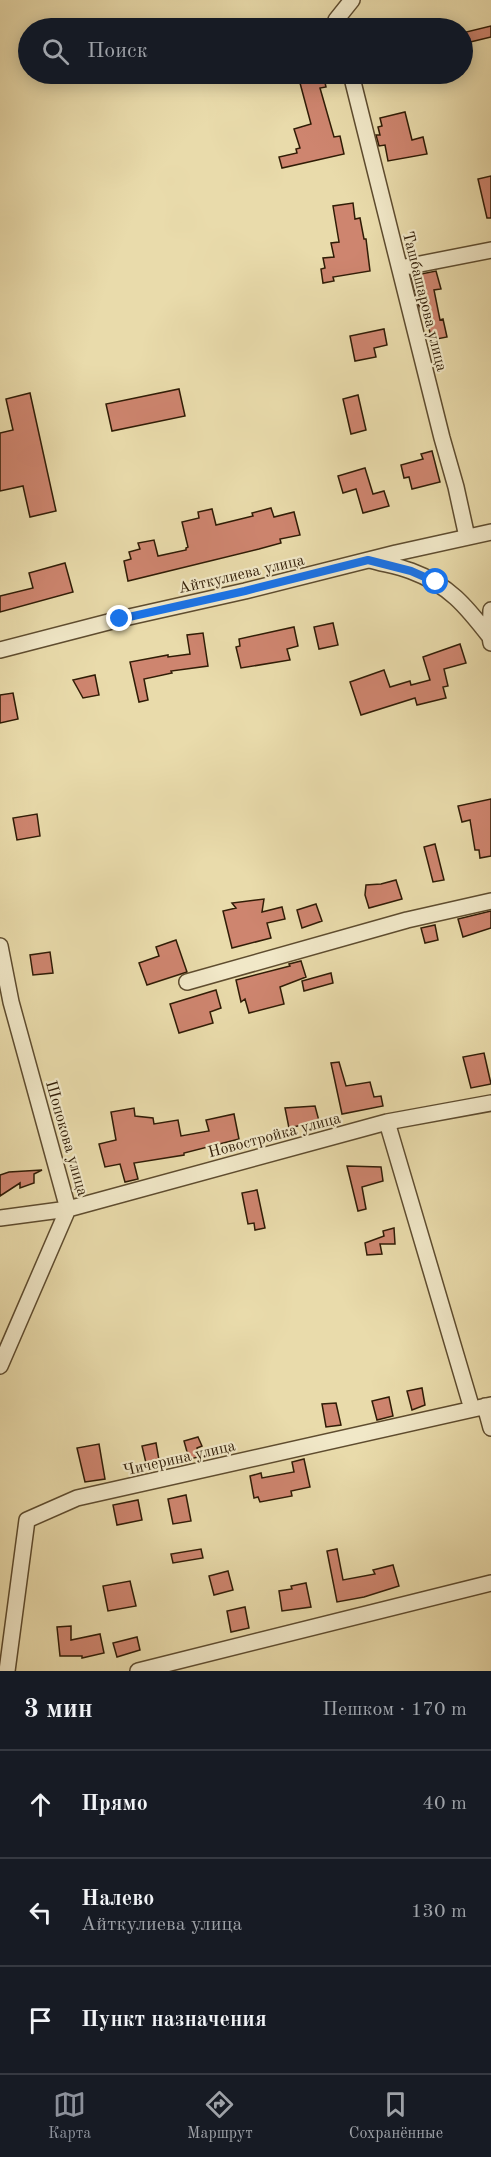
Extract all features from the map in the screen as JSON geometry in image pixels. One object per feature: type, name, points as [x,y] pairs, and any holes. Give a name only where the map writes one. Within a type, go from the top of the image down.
[{"type":"street","points":[[338,18],[352,0]]},
{"type":"street","name":"Ташбашарова улица","points":[[354,84],[467,537]]},
{"type":"street","points":[[400,268],[491,250]]},
{"type":"street","name":"Айткулиева улица","points":[[0,650],[491,532]]},
{"type":"street","points":[[368,560],[411,571],[436,582],[459,598],[490,640]]},
{"type":"street","points":[[490,640],[491,610]]},
{"type":"street","points":[[187,982],[408,920],[491,901]]},
{"type":"street","name":"Шопокова улица","points":[[0,946],[5,1003],[68,1209],[0,1366]]},
{"type":"street","name":"Новостройка улица","points":[[0,1218],[68,1209],[387,1122],[491,1103]]},
{"type":"street","points":[[387,1122],[491,1428]]},
{"type":"street","name":"Чичерина улица","points":[[7,1671],[27,1520],[77,1498],[483,1407]]},
{"type":"street","points":[[138,1671],[491,1583]]},
{"type":"building","points":[[491,26],[491,37],[473,41],[473,30]]},
{"type":"building","points":[[300,84],[325,84],[326,87],[320,88],[334,137],[340,136],[344,154],[282,168],[279,157],[297,153],[296,149],[300,148],[294,129],[311,124]]},
{"type":"building","points":[[405,112],[412,140],[423,137],[427,154],[388,161],[385,145],[379,146],[376,135],[380,135],[378,127],[382,126],[380,118]]},
{"type":"building","points":[[491,176],[491,218],[487,218],[478,179]]},
{"type":"building","points":[[353,203],[355,219],[360,218],[364,239],[366,239],[370,271],[333,277],[334,281],[323,283],[321,269],[325,268],[323,258],[334,257],[331,243],[339,242],[333,206]]},
{"type":"building","points":[[436,271],[441,289],[434,290],[440,320],[443,319],[447,337],[432,340],[424,310],[420,310],[411,276]]},
{"type":"building","points":[[384,329],[387,345],[374,348],[376,357],[355,361],[350,336]]},
{"type":"building","points":[[179,389],[185,416],[112,431],[106,404]]},
{"type":"building","points":[[30,393],[56,511],[30,517],[23,486],[0,491],[0,433],[13,430],[6,399]]},
{"type":"building","points":[[358,395],[366,430],[351,434],[343,399]]},
{"type":"building","points":[[432,451],[440,482],[412,489],[409,477],[404,478],[401,465],[423,459],[421,454]]},
{"type":"building","points":[[365,468],[373,494],[384,491],[389,506],[363,513],[356,489],[343,493],[338,476]]},
{"type":"building","points":[[271,508],[274,517],[294,512],[300,535],[280,539],[281,543],[259,549],[128,581],[124,561],[131,559],[129,552],[140,549],[138,543],[154,540],[158,556],[186,550],[188,547],[182,522],[199,518],[198,512],[212,509],[216,525],[253,516],[252,513]]},
{"type":"building","points":[[65,563],[73,592],[0,612],[0,596],[33,588],[29,573]]},
{"type":"building","points":[[333,623],[338,645],[319,649],[314,627]]},
{"type":"building","points":[[294,627],[298,646],[287,649],[290,660],[241,668],[236,647],[240,646],[239,639]]},
{"type":"building","points":[[203,633],[208,666],[171,671],[172,673],[144,679],[148,700],[139,702],[130,662],[168,655],[168,657],[190,654],[187,635]]},
{"type":"building","points":[[460,644],[466,663],[444,669],[448,686],[443,687],[446,698],[417,705],[415,698],[361,715],[350,682],[384,670],[390,687],[410,681],[411,685],[430,680],[423,657]]},
{"type":"building","points":[[95,675],[99,695],[83,698],[73,680]]},
{"type":"building","points":[[13,693],[18,719],[0,723],[0,695]]},
{"type":"building","points":[[491,799],[491,856],[480,858],[479,850],[475,850],[470,820],[462,822],[458,806]]},
{"type":"building","points":[[37,814],[40,836],[17,840],[13,818]]},
{"type":"building","points":[[435,844],[444,880],[433,882],[424,847]]},
{"type":"building","points":[[396,880],[402,899],[369,908],[365,895],[366,885]]},
{"type":"building","points":[[264,899],[262,912],[282,907],[285,919],[267,923],[271,938],[232,948],[223,911],[236,908],[232,903]]},
{"type":"building","points":[[316,904],[322,921],[302,928],[297,910]]},
{"type":"building","points":[[491,911],[491,928],[463,937],[458,919]]},
{"type":"building","points":[[435,925],[438,940],[425,943],[421,928]]},
{"type":"building","points":[[176,940],[187,972],[147,985],[139,963],[159,956],[156,947]]},
{"type":"building","points":[[50,952],[53,973],[33,975],[30,955]]},
{"type":"building","points":[[301,961],[306,977],[280,987],[284,1004],[249,1013],[245,999],[241,1002],[236,980]]},
{"type":"building","points":[[331,973],[333,983],[304,991],[302,981]]},
{"type":"building","points":[[216,990],[221,1008],[210,1012],[213,1023],[179,1033],[170,1004]]},
{"type":"building","points":[[484,1053],[491,1084],[471,1088],[463,1057]]},
{"type":"building","points":[[339,1062],[346,1086],[370,1082],[374,1097],[381,1096],[383,1106],[342,1114],[331,1063]]},
{"type":"building","points":[[315,1106],[319,1121],[289,1128],[285,1108]]},
{"type":"building","points":[[134,1108],[135,1116],[153,1118],[154,1124],[178,1120],[181,1136],[209,1131],[206,1120],[234,1114],[239,1139],[184,1153],[184,1155],[134,1163],[138,1179],[125,1182],[120,1164],[105,1167],[99,1144],[116,1140],[111,1112]]},
{"type":"building","points":[[347,1166],[381,1167],[383,1181],[362,1187],[366,1209],[358,1211]]},
{"type":"building","points":[[42,1170],[34,1174],[34,1183],[20,1188],[20,1183],[0,1196],[0,1175],[9,1172]]},
{"type":"building","points":[[257,1190],[265,1228],[255,1230],[254,1223],[248,1224],[242,1193]]},
{"type":"building","points":[[394,1228],[395,1244],[380,1244],[382,1254],[367,1255],[365,1243],[384,1236],[383,1231]]},
{"type":"building","points":[[422,1388],[425,1405],[412,1410],[407,1391]]},
{"type":"building","points":[[389,1397],[393,1416],[377,1420],[372,1401]]},
{"type":"building","points":[[336,1403],[341,1425],[326,1427],[322,1404]]},
{"type":"building","points":[[198,1437],[202,1446],[197,1448],[199,1457],[189,1459],[184,1441]]},
{"type":"building","points":[[156,1443],[159,1460],[146,1463],[142,1446]]},
{"type":"building","points":[[99,1444],[105,1479],[85,1482],[77,1448]]},
{"type":"building","points":[[304,1459],[310,1487],[291,1491],[292,1496],[260,1502],[258,1497],[254,1498],[250,1476],[261,1473],[262,1478],[294,1472],[292,1462]]},
{"type":"building","points":[[186,1495],[191,1521],[173,1524],[168,1499]]},
{"type":"building","points":[[138,1500],[142,1520],[117,1525],[113,1505]]},
{"type":"building","points":[[201,1549],[203,1558],[173,1563],[171,1554]]},
{"type":"building","points":[[337,1549],[343,1580],[375,1574],[373,1570],[393,1565],[399,1586],[364,1597],[337,1602],[327,1551]]},
{"type":"building","points":[[228,1571],[233,1590],[214,1595],[209,1576]]},
{"type":"building","points":[[130,1581],[136,1606],[108,1611],[103,1586]]},
{"type":"building","points":[[306,1583],[311,1607],[282,1611],[279,1591]]},
{"type":"building","points":[[245,1607],[249,1628],[231,1632],[227,1611]]},
{"type":"building","points":[[71,1626],[71,1640],[100,1634],[104,1653],[82,1658],[82,1656],[60,1656],[57,1627]]},
{"type":"building","points":[[137,1637],[140,1650],[117,1657],[113,1643]]},
{"type":"route","points":[[120,619],[368,560],[411,571],[436,582]]}]
